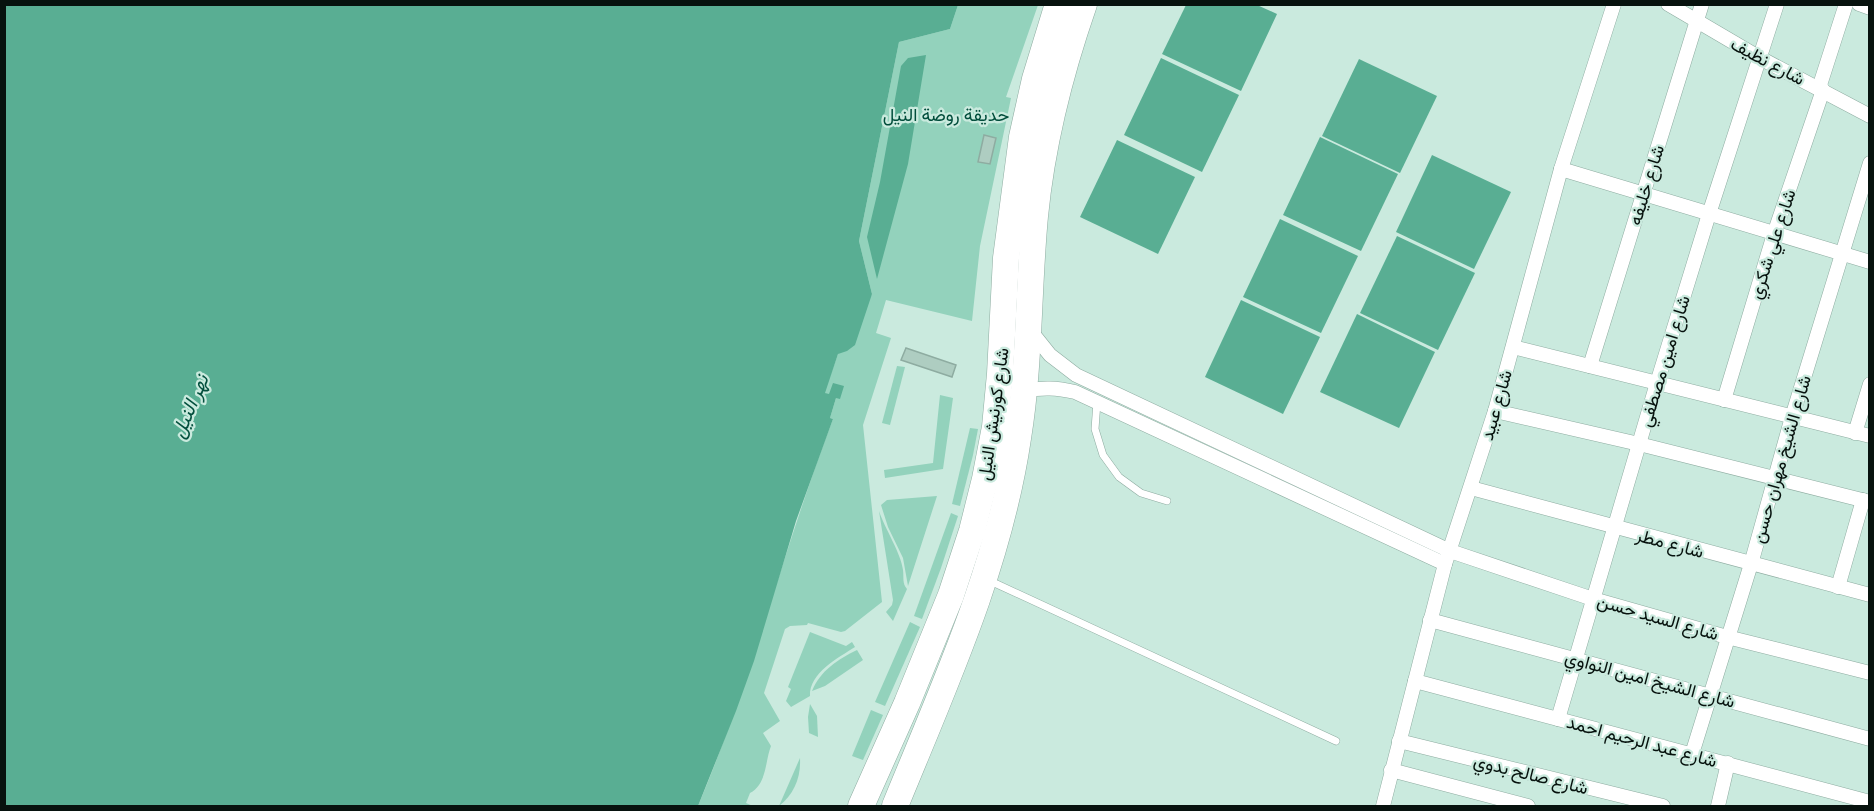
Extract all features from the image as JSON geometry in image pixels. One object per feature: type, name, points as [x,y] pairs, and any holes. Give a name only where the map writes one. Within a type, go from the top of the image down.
[{"type":"highway","name":"شارع كورنيش النيل","points":[[861,807],[951,595],[972,531],[985,479],[995,427],[1002,353],[1006,258],[1022,137],[1035,79],[1058,4]]},
{"type":"highway","name":"شارع كورنيش النيل","points":[[896,807],[985,579],[1009,486],[1024,391],[1032,259],[1042,165],[1063,71],[1084,4]]},
{"type":"street","name":"شارع عبيد","points":[[1383,807],[1430,620],[1495,411],[1561,169],[1614,4]]},
{"type":"street","name":"شارع نظيف","points":[[1668,4],[1760,58],[1869,116]]},
{"type":"street","name":"شارع خليفه","points":[[1590,366],[1702,4]]},
{"type":"street","name":"شارع امين مصطفي","points":[[1558,719],[1657,383],[1777,4]]},
{"type":"street","name":"شارع علي شكري","points":[[1724,400],[1846,4]]},
{"type":"street","points":[[1859,4],[1869,8]]},
{"type":"street","name":"شارع الشيخ مهران حسن","points":[[1692,754],[1751,564],[1792,417],[1869,163]]},
{"type":"street","points":[[1561,169],[1869,262]]},
{"type":"street","points":[[1029,329],[1050,355],[1076,375],[1448,558]]},
{"type":"street","points":[[1513,347],[1869,436]]},
{"type":"street","points":[[1855,433],[1869,384]]},
{"type":"street","points":[[1024,391],[1059,388],[1075,392],[1448,558]]},
{"type":"street","points":[[1495,411],[1639,444],[1866,501],[1838,587]]},
{"type":"street","name":"شارع مطر","points":[[1471,488],[1869,595]]},
{"type":"street","name":"شارع السيد حسن","points":[[1448,558],[1727,637],[1869,673]]},
{"type":"street","name":"شارع الشيخ امين النواوي","points":[[1430,620],[1869,739]]},
{"type":"street","name":"شارع عبد الرحيم احمد","points":[[1415,681],[1869,802]]},
{"type":"street","name":"شارع صالح بدوي","points":[[1399,741],[1663,807]]},
{"type":"street","points":[[1718,807],[1728,763]]},
{"type":"street","points":[[1391,770],[1528,807]]},
{"type":"lane","points":[[1097,402],[1095,429],[1103,455],[1119,477],[1141,493],[1167,501]]},
{"type":"lane","points":[[985,579],[1336,741]]},
{"type":"green space","name":"حديقة روضة النيل","points":[[958,5],[1038,5],[1006,97],[1011,98],[980,246],[972,321],[886,300],[876,333],[891,338],[863,425],[882,602],[845,631],[841,632],[808,623],[785,629],[764,693],[780,721],[763,733],[771,746],[763,778],[756,789],[750,793],[746,803],[753,806],[698,806],[735,711],[833,419],[830,418],[836,398],[824,393],[838,354],[872,294],[859,241],[899,42],[950,29]]},
{"type":"green space","points":[[897,366],[905,367],[890,425],[882,423]]},
{"type":"green space","points":[[940,395],[953,398],[943,469],[885,478],[884,470],[933,463]]},
{"type":"green space","points":[[970,428],[978,429],[960,506],[952,504]]},
{"type":"green space","points":[[937,496],[908,586],[903,558],[888,527],[881,505],[887,500]]},
{"type":"green space","points":[[879,511],[899,556],[907,589],[893,621],[886,612],[893,600]]},
{"type":"green space","points":[[951,513],[958,516],[922,619],[914,616]]},
{"type":"green space","points":[[910,622],[920,627],[885,706],[875,702]]},
{"type":"green space","points":[[810,632],[846,646],[852,642],[855,647],[819,673],[814,680],[810,696],[791,707],[786,701],[791,689],[788,687]]},
{"type":"green space","points":[[857,650],[863,660],[825,686],[812,691],[830,666]]},
{"type":"green space","points":[[810,704],[817,716],[818,737],[809,733]]},
{"type":"green space","points":[[871,710],[883,715],[863,760],[852,756]]},
{"type":"green space","points":[[800,758],[796,785],[779,806]]},
{"type":"water","name":"نهر النيل","points":[[5,4],[958,5],[950,29],[899,42],[859,241],[872,294],[855,345],[838,354],[825,393],[829,394],[833,383],[844,386],[840,399],[836,398],[830,418],[833,419],[796,521],[754,661],[698,806],[5,806]]},
{"type":"water","points":[[1186,5],[1257,5],[1277,14],[1241,91],[1162,54]]},
{"type":"water","points":[[926,55],[908,164],[877,279],[867,237],[880,182],[901,66],[908,58]]},
{"type":"water","points":[[1161,58],[1239,95],[1202,172],[1124,135]]},
{"type":"water","points":[[1359,59],[1437,96],[1400,173],[1322,136]]},
{"type":"water","points":[[1320,137],[1398,174],[1361,251],[1283,215]]},
{"type":"water","points":[[1117,140],[1195,177],[1158,254],[1080,217]]},
{"type":"water","points":[[1432,155],[1511,192],[1474,269],[1396,232]]},
{"type":"water","points":[[1280,219],[1358,256],[1321,333],[1243,297]]},
{"type":"water","points":[[1397,236],[1475,273],[1438,350],[1360,313]]},
{"type":"water","points":[[1241,300],[1320,337],[1283,414],[1205,377]]},
{"type":"water","points":[[1357,314],[1435,352],[1399,428],[1320,392]]},
{"type":"building","points":[[984,135],[996,138],[990,164],[978,162]]},
{"type":"building","points":[[906,348],[956,365],[952,377],[901,360]]}]
